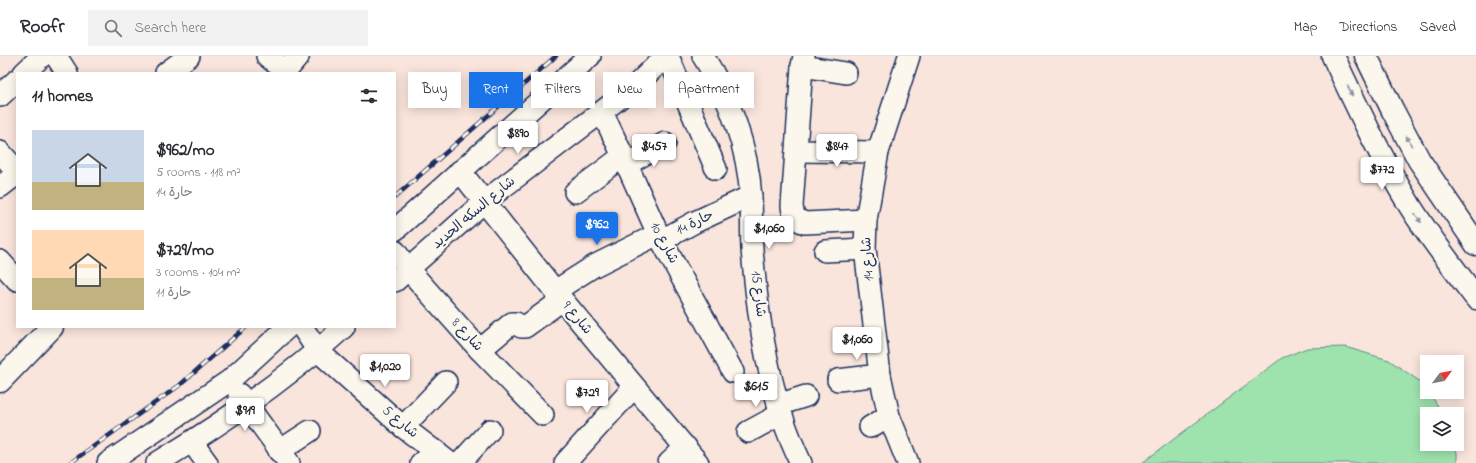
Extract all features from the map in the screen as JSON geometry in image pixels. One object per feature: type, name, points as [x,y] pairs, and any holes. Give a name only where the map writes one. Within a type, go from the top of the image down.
[{"type":"main road","points":[[1333,56],[1374,140],[1410,205],[1448,262],[1476,298]]},
{"type":"main road","points":[[1366,56],[1419,160],[1476,244]]},
{"type":"main road","points":[[0,381],[51,328]]},
{"type":"street","points":[[25,72],[42,56]]},
{"type":"street","points":[[56,56],[66,72]]},
{"type":"street","points":[[167,72],[189,56]]},
{"type":"street","points":[[266,56],[290,67]]},
{"type":"street","points":[[396,229],[590,56]]},
{"type":"street","points":[[667,56],[716,169]]},
{"type":"street","name":"شارع السكه الحديد","points":[[402,275],[485,201],[634,88],[667,56]]},
{"type":"street","name":"شارع 15","points":[[703,56],[717,78],[745,153],[751,196],[752,248],[766,353],[779,410],[795,461]]},
{"type":"street","name":"شارع 14","points":[[908,463],[889,416],[880,375],[865,249],[866,220],[878,152],[909,56]]},
{"type":"street","points":[[846,73],[803,61],[792,206],[793,214],[798,220],[805,223],[866,220]]},
{"type":"street","points":[[0,96],[16,81]]},
{"type":"street","name":"شارع 10","points":[[602,112],[660,237],[733,372]]},
{"type":"street","points":[[575,192],[625,160],[665,143]]},
{"type":"street","points":[[796,150],[878,152]]},
{"type":"street","points":[[0,152],[16,171]]},
{"type":"street","name":"شارع 9","points":[[460,171],[558,296],[692,455]]},
{"type":"street","points":[[0,187],[16,173]]},
{"type":"street","name":"حارة 14","points":[[480,350],[512,323],[525,327],[558,296],[594,266],[751,196]]},
{"type":"street","points":[[824,251],[865,249]]},
{"type":"street","name":"شارع 8","points":[[396,254],[402,275],[480,350],[543,415]]},
{"type":"street","points":[[0,261],[16,279]]},
{"type":"street","points":[[108,463],[229,381],[287,328]]},
{"type":"street","name":"شارع 5","points":[[303,328],[318,351],[403,427],[436,459]]},
{"type":"street","points":[[157,463],[192,442],[246,405],[318,351],[343,328]]},
{"type":"street","points":[[838,380],[880,375]]},
{"type":"street","points":[[229,381],[284,457],[310,431]]},
{"type":"street","points":[[403,427],[446,382]]},
{"type":"street","points":[[565,463],[634,387]]},
{"type":"street","points":[[748,432],[779,410],[806,396]]},
{"type":"street","points":[[870,427],[889,416]]},
{"type":"street","points":[[460,463],[490,430]]},
{"type":"street","points":[[192,442],[207,463]]},
{"type":"street","points":[[669,463],[692,455]]},
{"type":"green space","points":[[1345,347],[1389,360],[1420,382],[1420,399],[1433,399],[1439,407],[1420,407],[1420,451],[1456,451],[1457,463],[1142,463],[1282,358],[1307,348]]},
{"type":"railway","points":[[396,196],[556,56]]},
{"type":"railway","points":[[70,463],[180,385],[245,328]]}]
